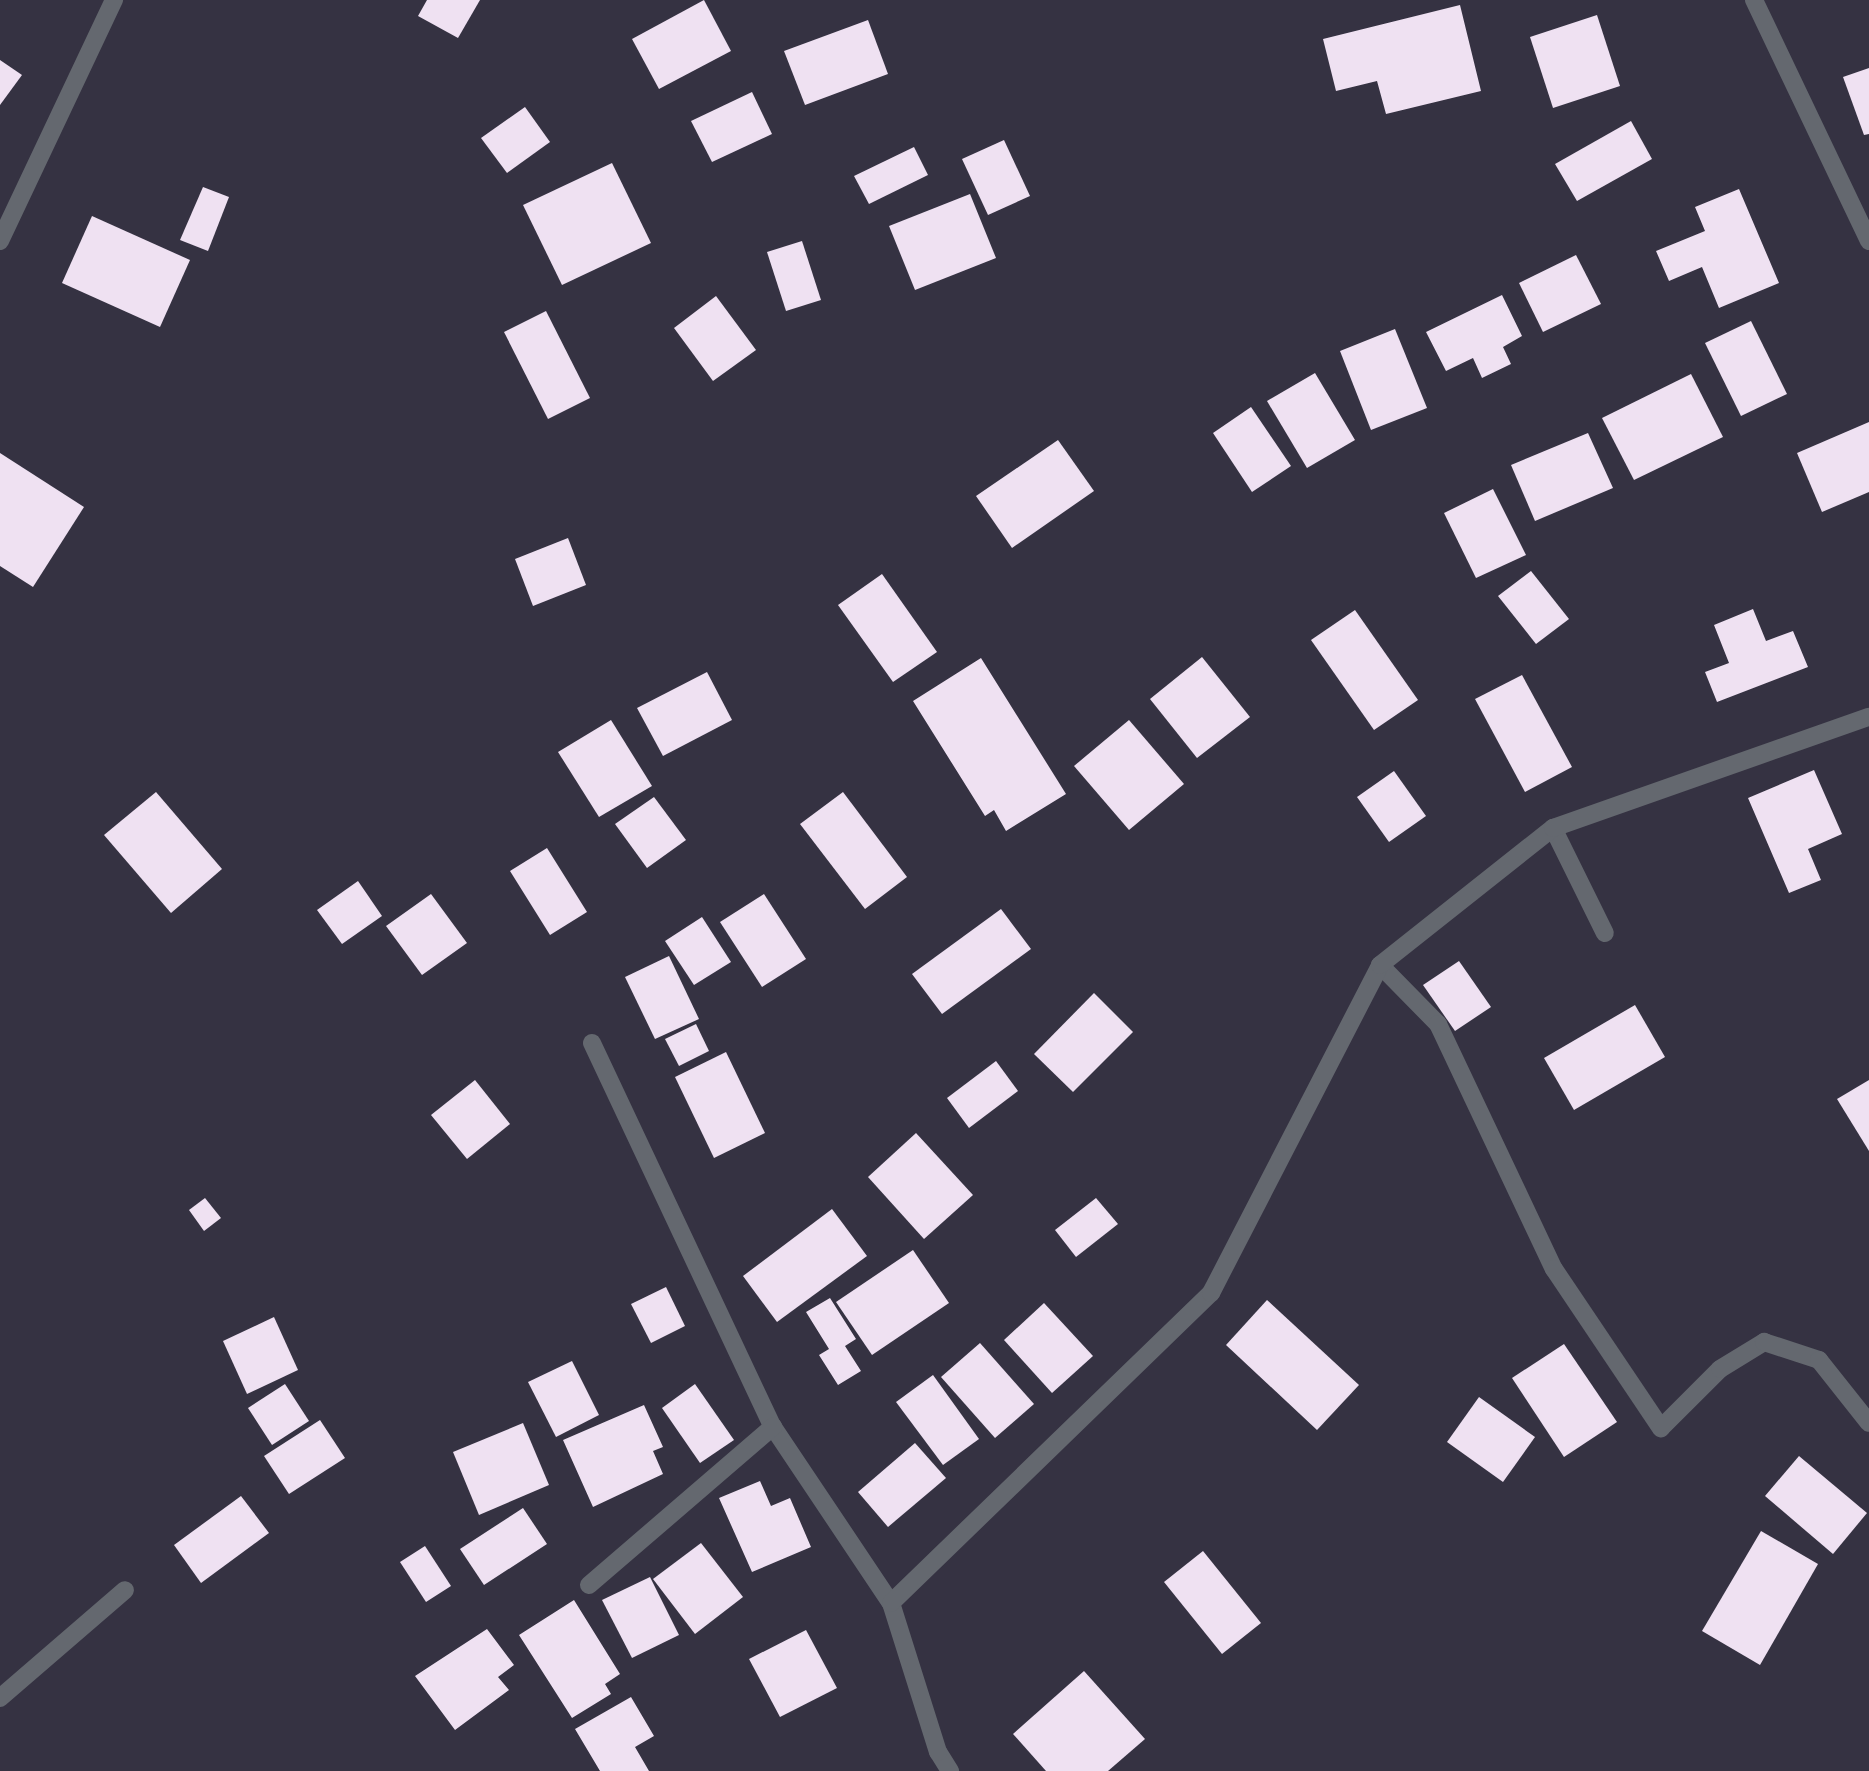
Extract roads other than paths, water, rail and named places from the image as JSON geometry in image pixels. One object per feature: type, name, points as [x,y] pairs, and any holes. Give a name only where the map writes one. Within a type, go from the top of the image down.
[{"type":"street","points":[[0,241],[114,0]]},
{"type":"street","points":[[1754,0],[1869,241]]},
{"type":"street","points":[[891,1604],[1212,1293],[1380,965],[1553,828],[1869,717]]},
{"type":"street","points":[[1553,828],[1605,933]]},
{"type":"street","points":[[1380,965],[1438,1024],[1554,1269],[1661,1427],[1720,1368],[1764,1342],[1819,1360],[1869,1423]]},
{"type":"street","points":[[592,1043],[773,1427],[891,1604],[937,1752],[950,1771]]},
{"type":"street","points":[[589,1585],[773,1427]]},
{"type":"street","points":[[0,1698],[124,1590]]}]
